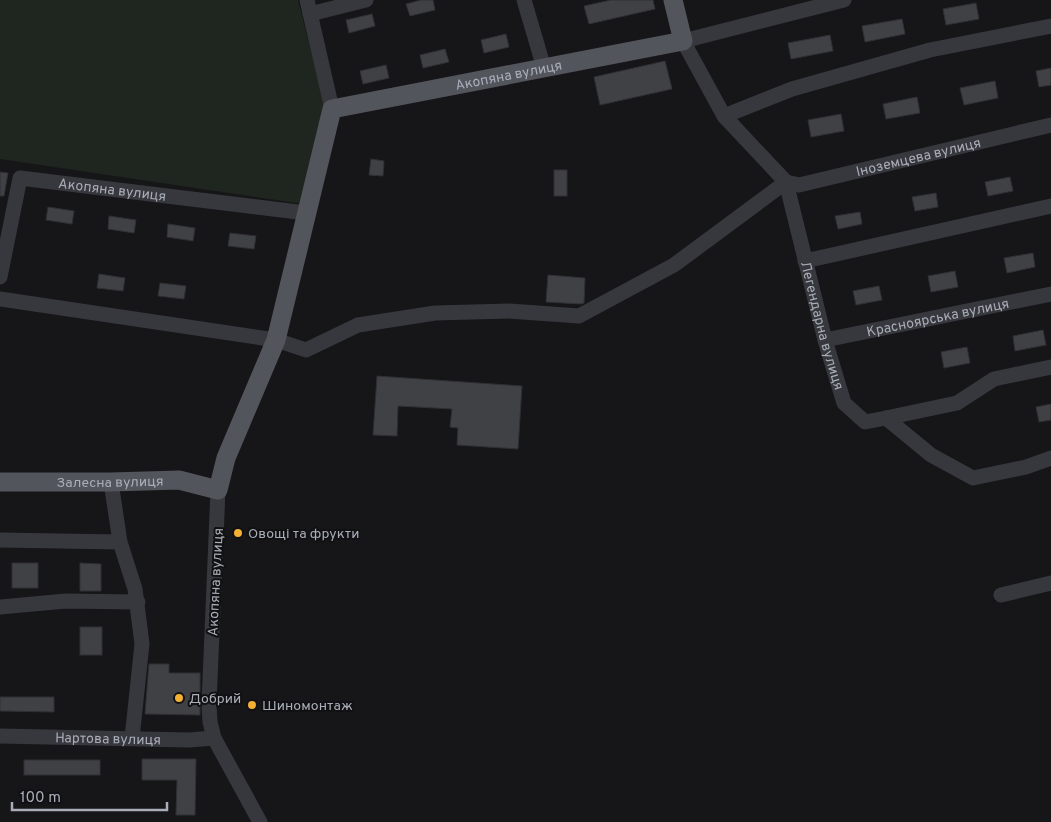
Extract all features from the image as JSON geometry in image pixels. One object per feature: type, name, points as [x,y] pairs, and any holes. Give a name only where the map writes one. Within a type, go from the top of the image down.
[{"type":"main road","points":[[673,0],[683,41]]},
{"type":"main road","name":"Акопяна вулиця","points":[[218,490],[226,458],[276,340],[332,109],[683,41]]},
{"type":"main road","name":"Залесна вулиця","points":[[0,482],[179,480],[218,490]]},
{"type":"street","name":"Акопяна вулиця","points":[[332,109],[309,7],[366,0]]},
{"type":"street","points":[[524,0],[544,68]]},
{"type":"street","points":[[0,299],[276,340],[306,350],[358,325],[435,313],[509,311],[579,316],[674,265],[786,182],[724,116],[683,41],[844,0]]},
{"type":"street","points":[[724,116],[792,89],[921,53],[1051,26]]},
{"type":"street","name":"Іноземцева вулиця","points":[[786,182],[799,185],[1051,125]]},
{"type":"street","name":"Акопяна вулиця","points":[[0,276],[20,178],[306,213]]},
{"type":"street","name":"Легендарна вулиця","points":[[786,182],[825,340],[844,403],[865,422],[886,418]]},
{"type":"street","points":[[805,261],[1051,206]]},
{"type":"street","name":"Красноярська вулиця","points":[[825,340],[1051,294]]},
{"type":"street","points":[[886,418],[957,403],[994,379],[1051,367]]},
{"type":"street","points":[[886,418],[931,456],[973,478],[1026,467],[1051,458]]},
{"type":"street","points":[[111,482],[120,542],[138,602],[142,644],[132,738]]},
{"type":"street","name":"Акопяна вулиця","points":[[218,490],[209,704],[210,722],[214,738],[260,822]]},
{"type":"street","points":[[0,540],[120,542]]},
{"type":"street","points":[[1001,595],[1051,583]]},
{"type":"street","points":[[0,607],[66,601],[138,602]]},
{"type":"street","name":"Нартова вулиця","points":[[0,736],[189,740],[214,738]]},
{"type":"shaded area","points":[[0,0],[298,0],[325,106],[303,204],[0,159]]},
{"type":"building","points":[[421,0],[433,0],[435,10],[410,16],[406,4]]},
{"type":"building","points":[[611,0],[653,0],[655,9],[589,24],[584,6]]},
{"type":"building","points":[[976,3],[979,19],[946,25],[943,9]]},
{"type":"building","points":[[372,14],[375,26],[349,33],[346,20]]},
{"type":"building","points":[[902,19],[905,34],[865,42],[862,26]]},
{"type":"building","points":[[506,34],[509,47],[484,53],[481,40]]},
{"type":"building","points":[[830,35],[833,51],[791,59],[788,43]]},
{"type":"building","points":[[445,49],[449,62],[423,68],[420,55]]},
{"type":"building","points":[[665,61],[672,89],[600,105],[594,77]]},
{"type":"building","points":[[386,65],[389,78],[363,84],[360,71]]},
{"type":"building","points":[[1051,68],[1051,85],[1039,87],[1036,71]]},
{"type":"building","points":[[995,81],[998,98],[964,105],[960,88]]},
{"type":"building","points":[[917,97],[920,113],[886,119],[883,104]]},
{"type":"building","points":[[841,114],[844,131],[811,137],[808,120]]},
{"type":"building","points":[[371,159],[384,161],[383,176],[369,175]]},
{"type":"building","points":[[554,170],[567,170],[567,196],[554,196]]},
{"type":"building","points":[[0,172],[8,173],[4,196],[0,196]]},
{"type":"building","points":[[1010,177],[1013,191],[988,196],[985,182]]},
{"type":"building","points":[[936,193],[938,207],[915,211],[912,197]]},
{"type":"building","points":[[48,207],[74,211],[72,224],[46,220]]},
{"type":"building","points":[[860,212],[862,224],[838,229],[835,216]]},
{"type":"building","points":[[109,216],[136,220],[134,233],[108,229]]},
{"type":"building","points":[[168,224],[195,228],[193,241],[167,237]]},
{"type":"building","points":[[230,233],[256,236],[254,249],[228,246]]},
{"type":"building","points":[[1033,253],[1035,267],[1007,273],[1004,258]]},
{"type":"building","points":[[955,271],[958,287],[931,292],[928,276]]},
{"type":"building","points":[[99,274],[125,278],[123,291],[97,288]]},
{"type":"building","points":[[548,275],[585,278],[584,303],[546,302]]},
{"type":"building","points":[[160,283],[186,286],[184,299],[158,296]]},
{"type":"building","points":[[879,286],[882,300],[856,305],[853,291]]},
{"type":"building","points":[[1043,330],[1046,345],[1015,351],[1013,336]]},
{"type":"building","points":[[967,347],[970,363],[944,368],[941,352]]},
{"type":"building","points":[[377,376],[522,386],[518,449],[457,445],[458,428],[450,427],[452,409],[398,406],[397,436],[373,435]]},
{"type":"building","points":[[1051,404],[1051,420],[1039,422],[1036,407]]},
{"type":"building","points":[[12,563],[38,563],[38,588],[12,588]]},
{"type":"building","points":[[80,563],[101,564],[101,591],[80,591]]},
{"type":"building","points":[[80,627],[102,627],[102,655],[80,655]]},
{"type":"building","points":[[149,664],[169,664],[169,673],[200,673],[200,715],[145,714]]},
{"type":"building","points":[[0,697],[54,697],[54,712],[0,711]]},
{"type":"building","points":[[142,759],[196,759],[195,815],[176,815],[177,780],[142,780]]},
{"type":"building","points":[[24,760],[100,760],[100,775],[24,775]]},
{"type":"place","name":"Овощі та фрукти","points":[[238,533]]},
{"type":"place","name":"Добрий","points":[[179,698]]},
{"type":"place","name":"Шиномонтаж","points":[[252,705]]}]
